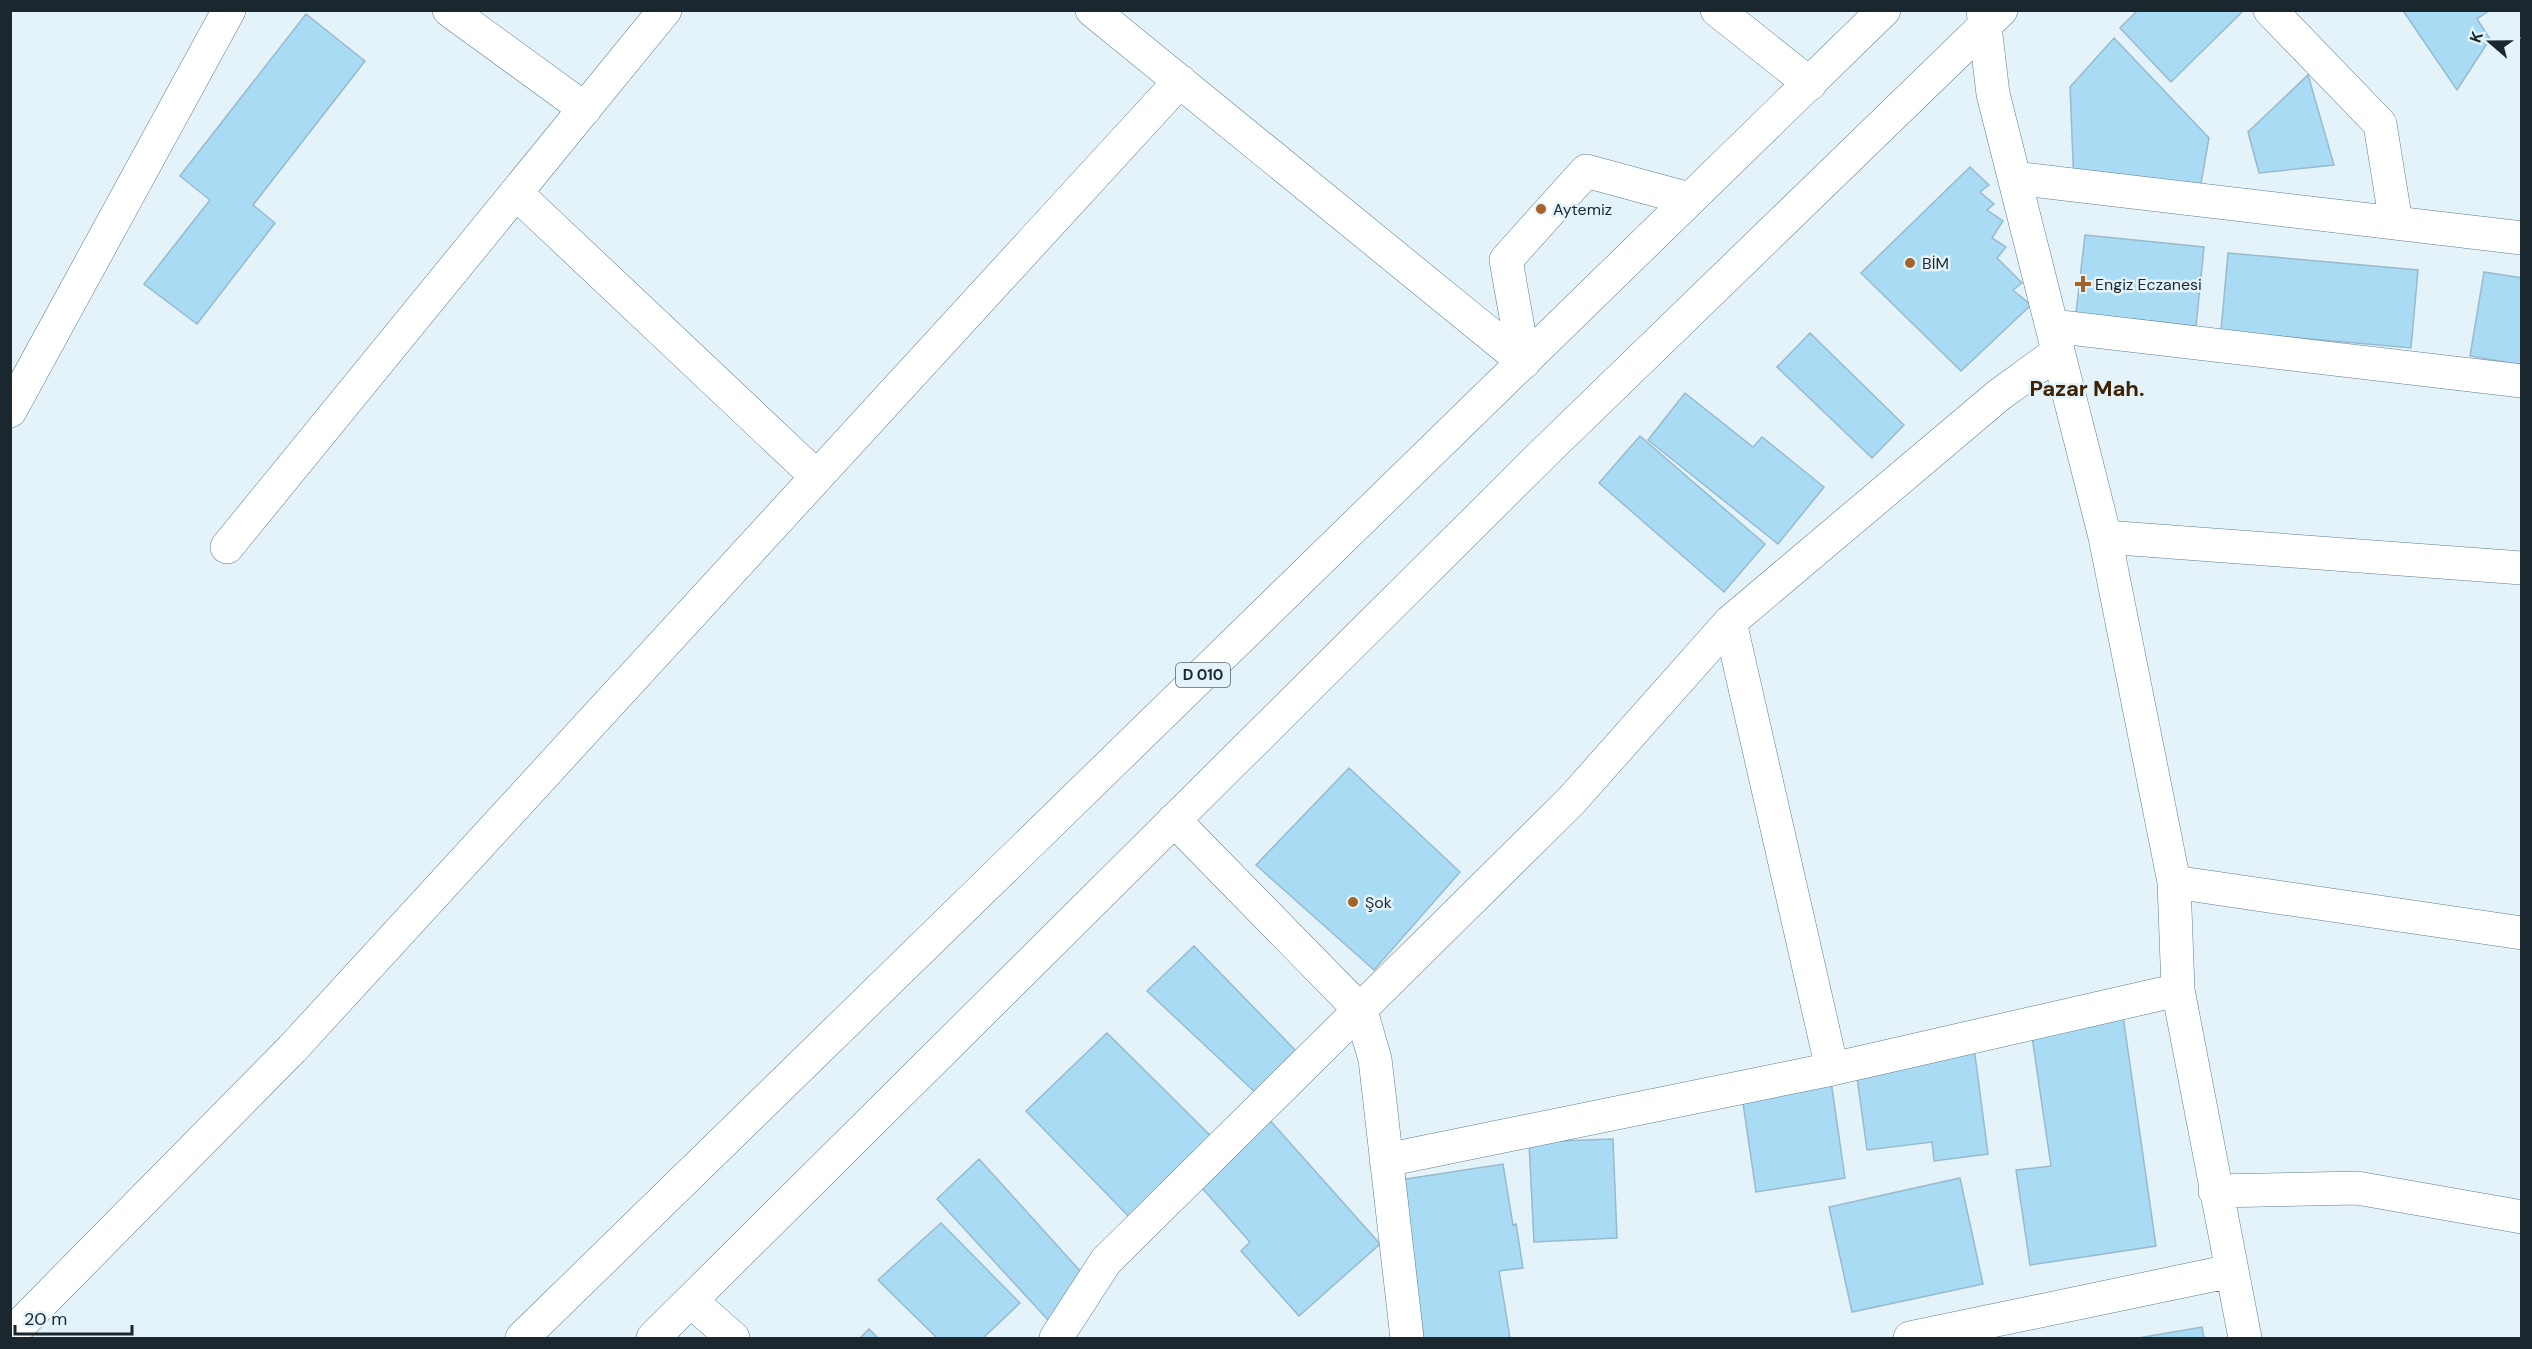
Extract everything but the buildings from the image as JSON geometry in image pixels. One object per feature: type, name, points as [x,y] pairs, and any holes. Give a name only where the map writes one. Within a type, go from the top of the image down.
[{"type":"main road","points":[[10,411],[229,10]]},
{"type":"main road","points":[[449,10],[585,109]]},
{"type":"main road","points":[[227,547],[665,10]]},
{"type":"main road","points":[[1092,10],[1524,362]]},
{"type":"main road","points":[[1717,10],[1810,84]]},
{"type":"main road","name":"D 010","points":[[522,1338],[1884,10]]},
{"type":"main road","points":[[2270,10],[2380,124],[2396,223]]},
{"type":"main road","points":[[1990,16],[1993,94],[2105,537],[2174,882],[2178,990],[2245,1338]]},
{"type":"main road","points":[[653,1338],[1547,450],[1990,16]]},
{"type":"main road","points":[[10,1335],[292,1048],[1180,81]]},
{"type":"main road","points":[[1524,362],[1506,260],[1586,171],[1689,199]]},
{"type":"main road","points":[[2015,178],[2522,238]]},
{"type":"main road","points":[[516,193],[816,476]]},
{"type":"main road","points":[[2055,339],[2522,381]]},
{"type":"main road","points":[[1056,1338],[1106,1261],[1571,801],[1730,622],[2000,395],[2055,339]]},
{"type":"main road","points":[[2105,537],[2522,568]]},
{"type":"main road","points":[[1730,622],[1832,1069]]},
{"type":"main road","points":[[1174,820],[1361,1011],[1375,1059],[1407,1338]]},
{"type":"main road","points":[[2174,882],[2522,933]]},
{"type":"main road","points":[[1386,1160],[1832,1069],[2178,990]]},
{"type":"main road","points":[[2215,1191],[2357,1188],[2522,1217]]},
{"type":"main road","points":[[1910,1338],[2231,1271]]},
{"type":"main road","points":[[691,1301],[733,1338]]},
{"type":"place","name":"Aytemiz","points":[[1541,209]]},
{"type":"place","name":"BİM","points":[[1910,263]]},
{"type":"place","name":"Engiz Eczanesi","points":[[2083,284]]},
{"type":"place","name":"Şok","points":[[1353,902]]},
{"type":"district","name":"Pazar Mah.","points":[[2087,388]]}]
